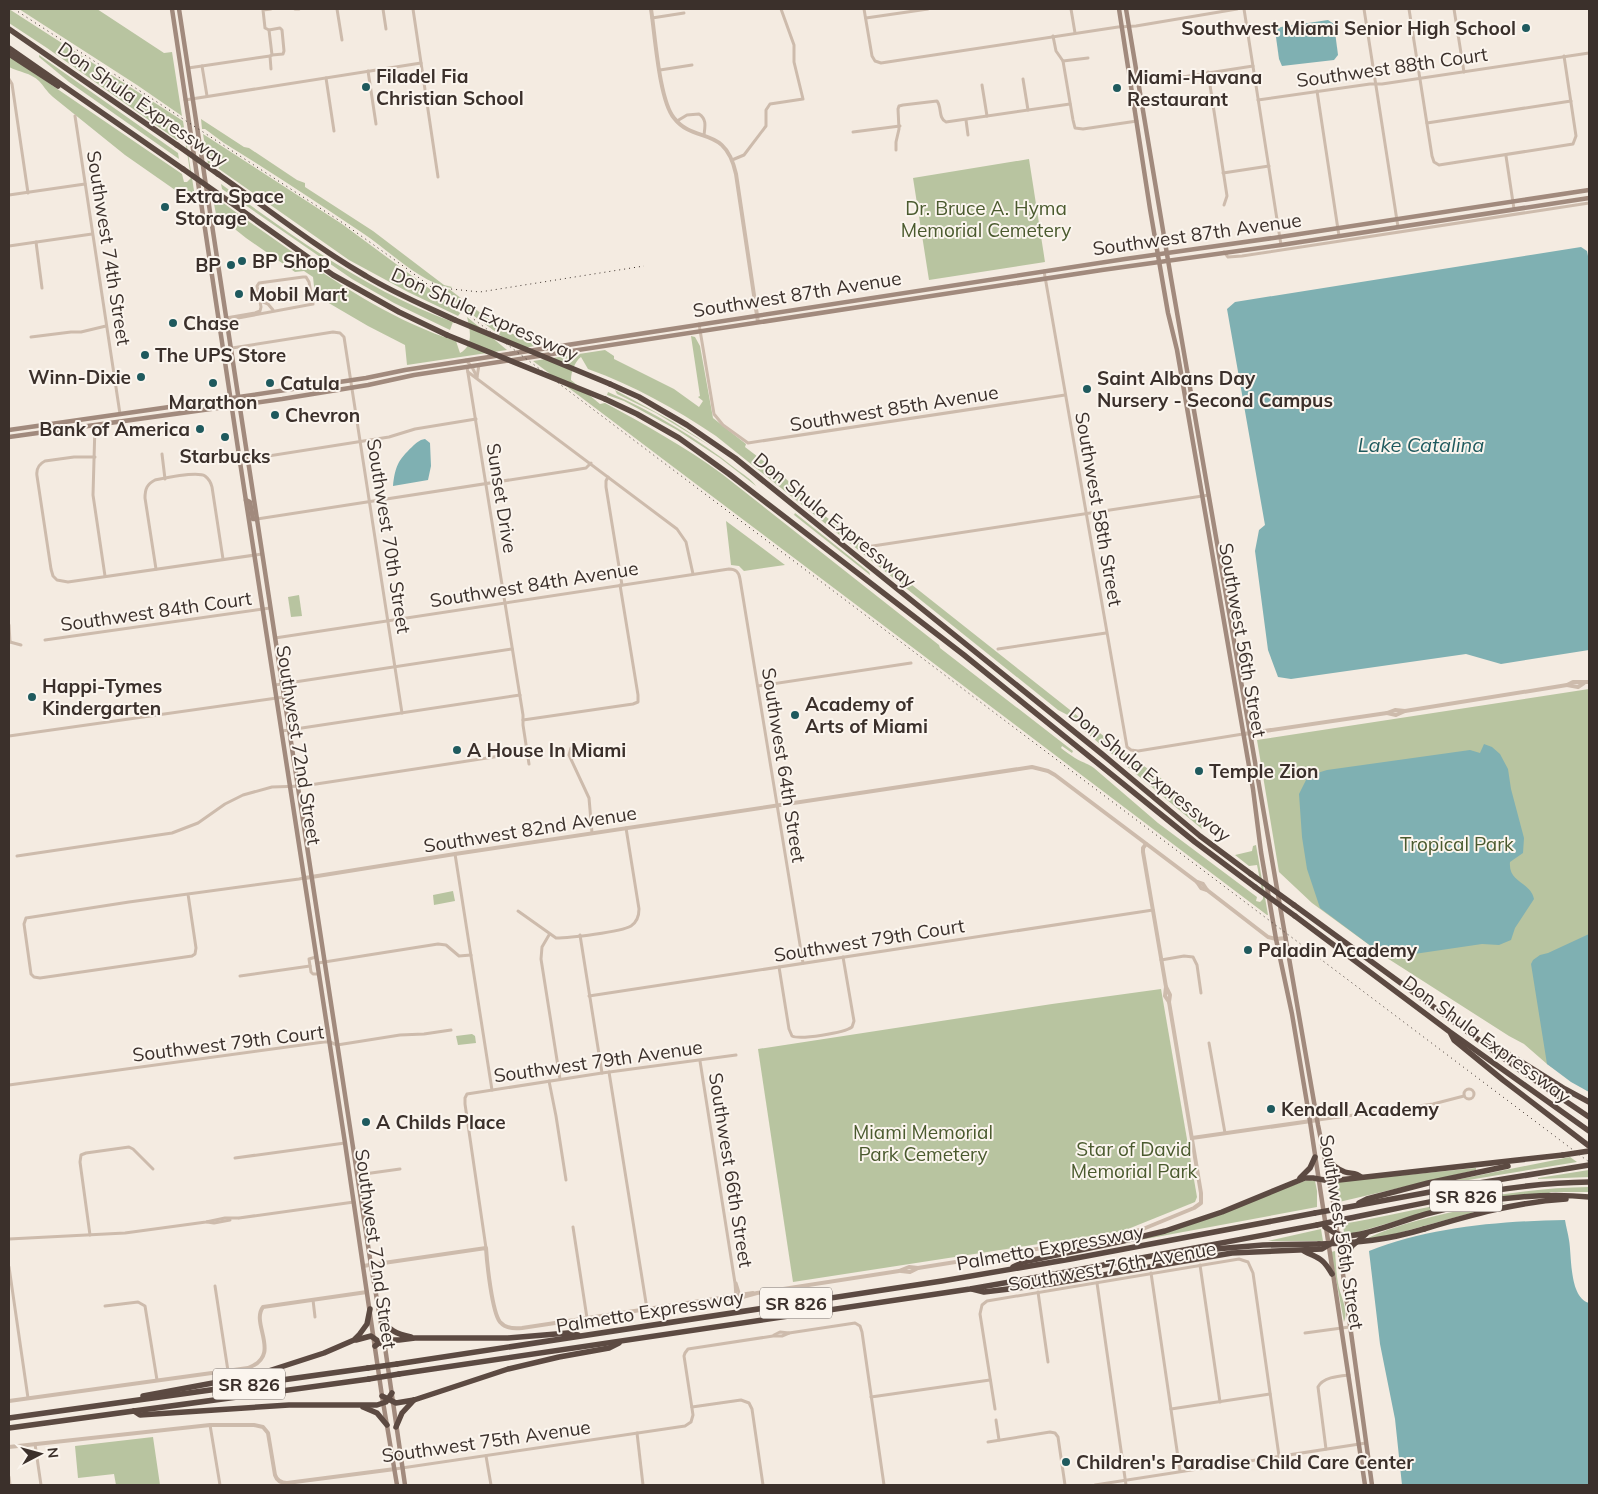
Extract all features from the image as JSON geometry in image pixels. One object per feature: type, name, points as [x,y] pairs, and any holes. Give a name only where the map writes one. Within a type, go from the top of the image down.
[{"type":"highway","name":"Don Shula Expressway","points":[[9,30],[218,174],[298,232],[365,276],[405,298],[638,397],[687,425],[735,458],[1095,748],[1200,836],[1524,1073],[1589,1117]]},
{"type":"highway","name":"Don Shula Expressway","points":[[9,48],[350,285],[399,312],[447,335],[606,399],[679,438],[729,474],[964,655],[1195,842],[1450,1032],[1589,1131]]},
{"type":"highway","points":[[9,54],[62,88],[71,91]]},
{"type":"highway","points":[[1450,1032],[1454,1040],[1476,1059],[1589,1146]]},
{"type":"highway","points":[[1484,1043],[1499,1048],[1589,1102]]},
{"type":"highway","points":[[1009,1270],[1023,1262],[1134,1239],[1175,1228],[1222,1212],[1309,1177],[1330,1181],[1361,1176],[1520,1161],[1589,1151]]},
{"type":"highway","points":[[1325,1155],[1332,1165],[1361,1176]]},
{"type":"highway","points":[[1298,1180],[1308,1171],[1315,1157]]},
{"type":"highway","points":[[1355,1206],[1367,1199],[1507,1166],[1520,1161]]},
{"type":"highway","name":"Palmetto Expressway","points":[[9,1418],[397,1364],[1009,1270],[1315,1213],[1589,1165]]},
{"type":"highway","name":"Palmetto Expressway","points":[[9,1428],[369,1379],[970,1289],[1510,1188],[1555,1183],[1589,1182]]},
{"type":"highway","points":[[1325,1227],[1337,1234],[1349,1236],[1435,1212],[1484,1202],[1540,1196],[1588,1197]]},
{"type":"highway","points":[[1199,1247],[1215,1249],[1262,1245],[1374,1241],[1396,1237],[1507,1206],[1588,1197]]},
{"type":"highway","points":[[1341,1267],[1352,1246],[1372,1230]]},
{"type":"highway","points":[[970,1289],[984,1292],[1035,1286],[1222,1254],[1322,1249],[1332,1243],[1337,1234]]},
{"type":"highway","points":[[1302,1250],[1320,1258],[1332,1274]]},
{"type":"highway","points":[[354,1340],[366,1326],[370,1309]]},
{"type":"highway","points":[[380,1318],[394,1333],[415,1338]]},
{"type":"highway","points":[[375,1346],[415,1338],[508,1338],[568,1333],[582,1336]]},
{"type":"highway","points":[[130,1400],[149,1394],[265,1373],[324,1353],[366,1336],[374,1337],[383,1343]]},
{"type":"highway","points":[[382,1396],[400,1403],[414,1400],[508,1369],[609,1348],[623,1341]]},
{"type":"highway","points":[[134,1411],[140,1414],[289,1404],[361,1406],[389,1400]]},
{"type":"highway","points":[[396,1427],[402,1413],[414,1400]]},
{"type":"highway","points":[[361,1406],[374,1412],[387,1425]]},
{"type":"main road","name":"Southwest 72nd Street","points":[[172,9],[364,1266],[382,1396]]},
{"type":"main road","name":"Southwest 72nd Street","points":[[179,9],[376,1291],[389,1400],[396,1427],[405,1485]]},
{"type":"main road","name":"Southwest 56th Street","points":[[1119,9],[1159,261],[1244,734],[1276,939],[1292,1014],[1310,1121],[1365,1485]]},
{"type":"main road","name":"Southwest 56th Street","points":[[1126,9],[1166,253],[1330,1181],[1372,1485]]},
{"type":"main road","points":[[175,28],[182,26]]},
{"type":"main road","points":[[180,57],[186,56]]},
{"type":"main road","name":"Southwest 87th Avenue","points":[[9,430],[239,398],[466,360],[826,304],[1589,190]]},
{"type":"main road","name":"Southwest 87th Avenue","points":[[9,438],[352,388],[414,376],[469,369],[583,349],[1045,278],[1398,227],[1454,221],[1514,209],[1589,198]]},
{"type":"main road","points":[[1453,211],[1454,221]]},
{"type":"main road","points":[[205,230],[212,229]]},
{"type":"main road","points":[[1224,252],[1225,248],[1231,243]]},
{"type":"main road","points":[[984,280],[985,288]]},
{"type":"main road","points":[[945,286],[946,294]]},
{"type":"main road","points":[[926,289],[927,296]]},
{"type":"main road","points":[[214,292],[222,291]]},
{"type":"main road","points":[[890,295],[891,302]]},
{"type":"main road","points":[[826,304],[827,312]]},
{"type":"main road","points":[[773,313],[774,320]]},
{"type":"main road","points":[[222,334],[229,334]]},
{"type":"main road","points":[[582,342],[583,349]]},
{"type":"main road","points":[[466,360],[469,369]]},
{"type":"main road","points":[[405,370],[414,376]]},
{"type":"main road","points":[[1185,398],[1192,397]]},
{"type":"main road","points":[[166,407],[167,414]]},
{"type":"main road","points":[[92,418],[95,425]]},
{"type":"main road","points":[[47,432],[54,424]]},
{"type":"main road","points":[[246,500],[250,502],[253,519],[257,519]]},
{"type":"main road","points":[[1224,624],[1231,622]]},
{"type":"main road","points":[[268,639],[275,638]]},
{"type":"main road","points":[[354,1202],[361,1201]]},
{"type":"main road","points":[[367,1292],[376,1291]]},
{"type":"main road","points":[[1349,1375],[1356,1374]]},
{"type":"main road","name":"Southwest 72nd Street","points":[[389,1400],[387,1425],[397,1485]]},
{"type":"street","points":[[271,69],[269,30],[265,28],[262,10],[272,9]]},
{"type":"street","points":[[337,9],[342,40]]},
{"type":"street","points":[[383,9],[386,29]]},
{"type":"street","points":[[413,9],[438,177]]},
{"type":"street","points":[[651,9],[666,104],[671,114],[690,130],[714,139],[722,146],[732,160],[736,174],[758,322]]},
{"type":"street","points":[[732,160],[744,155],[766,126],[766,110],[769,105],[803,99],[794,62],[794,45],[781,9]]},
{"type":"street","points":[[864,9],[871,53],[875,61],[886,62],[1237,9]]},
{"type":"street","points":[[866,18],[928,9]]},
{"type":"street","points":[[1071,9],[1075,33]]},
{"type":"street","points":[[1244,9],[1281,245]]},
{"type":"street","points":[[1364,9],[1398,227]]},
{"type":"street","points":[[1409,9],[1432,156],[1436,164],[1446,165],[1506,156],[1567,146],[1575,142],[1576,136],[1564,56]]},
{"type":"street","points":[[1454,9],[1464,72]]},
{"type":"street","points":[[652,18],[684,13]]},
{"type":"street","points":[[188,68],[283,54],[280,28],[269,30]]},
{"type":"street","points":[[1053,36],[1056,51],[1063,61],[1075,128],[1084,130],[1137,121]]},
{"type":"street","name":"Southwest 88th Court","points":[[1258,100],[1370,84],[1382,84],[1589,53]]},
{"type":"street","points":[[1063,61],[1088,58]]},
{"type":"street","points":[[185,100],[422,63]]},
{"type":"street","points":[[660,70],[692,65]]},
{"type":"street","points":[[202,66],[207,96]]},
{"type":"street","points":[[1131,85],[1253,66]]},
{"type":"street","points":[[368,72],[376,124]]},
{"type":"street","points":[[1208,72],[1227,196],[1224,205]]},
{"type":"street","points":[[326,78],[334,131]]},
{"type":"street","points":[[9,79],[12,84],[28,193]]},
{"type":"street","points":[[1023,79],[1028,110]]},
{"type":"street","points":[[982,85],[987,116]]},
{"type":"street","points":[[1317,92],[1339,236]]},
{"type":"street","points":[[896,150],[900,126],[899,106],[933,100],[938,101],[944,122],[1070,104]]},
{"type":"street","points":[[1427,122],[1571,101]]},
{"type":"street","points":[[677,121],[688,115],[700,114],[705,123],[704,135]]},
{"type":"street","name":"Southwest 74th Street","points":[[75,116],[120,414]]},
{"type":"street","points":[[966,120],[968,135]]},
{"type":"street","points":[[853,132],[900,126]]},
{"type":"street","points":[[1506,156],[1514,209]]},
{"type":"street","points":[[1223,173],[1269,166]]},
{"type":"street","points":[[9,195],[85,184]]},
{"type":"street","name":"Southwest 87th Avenue","points":[[1224,252],[1227,257],[1231,258],[1454,221],[1589,203]]},
{"type":"street","points":[[9,246],[92,234]]},
{"type":"street","points":[[36,242],[42,288]]},
{"type":"street","name":"Southwest 58th Street","points":[[1044,271],[1125,742],[1130,750],[1135,751],[1244,734]]},
{"type":"street","points":[[303,277],[308,278],[310,282],[312,304],[226,319],[255,313],[261,309],[259,283],[303,277]]},
{"type":"street","points":[[260,300],[274,310]]},
{"type":"street","points":[[699,324],[700,331]]},
{"type":"street","points":[[31,337],[80,332],[106,326]]},
{"type":"street","name":"Southwest 85th Avenue","points":[[700,331],[714,413],[717,420],[745,442],[754,443],[1065,395]]},
{"type":"street","name":"Southwest 70th Street","points":[[232,348],[333,332],[342,334],[345,341],[402,713]]},
{"type":"street","points":[[477,378],[479,366]]},
{"type":"street","points":[[469,369],[477,378]]},
{"type":"street","points":[[469,369],[477,378],[679,531],[687,544],[693,574]]},
{"type":"street","name":"Sunset Drive","points":[[469,369],[520,695],[527,752]]},
{"type":"street","points":[[470,384],[472,380],[477,378]]},
{"type":"street","points":[[249,459],[400,434],[422,428],[476,419]]},
{"type":"street","points":[[95,425],[93,495],[105,576]]},
{"type":"street","points":[[162,454],[165,479]]},
{"type":"street","points":[[95,457],[45,461],[37,469],[51,569],[53,576],[58,580],[65,582],[262,554]]},
{"type":"street","points":[[257,519],[586,468],[591,463]]},
{"type":"street","points":[[156,569],[145,498],[146,487],[153,481],[197,474],[206,477],[213,489],[223,559]]},
{"type":"street","points":[[523,720],[638,702],[606,487],[608,477]]},
{"type":"street","points":[[866,547],[1209,495]]},
{"type":"street","name":"Southwest 84th Avenue","points":[[275,638],[693,574],[730,569],[737,571]]},
{"type":"street","name":"Southwest 64th Street","points":[[737,571],[740,579],[758,686],[802,963]]},
{"type":"street","name":"Southwest 84th Court","points":[[45,640],[270,608]]},
{"type":"street","points":[[9,625],[10,643],[21,645]]},
{"type":"street","points":[[998,650],[1106,633]]},
{"type":"street","points":[[275,685],[512,649]]},
{"type":"street","points":[[758,686],[911,663]]},
{"type":"street","points":[[1244,734],[1387,714],[1395,710],[1405,711],[1567,685],[1578,687],[1587,682]]},
{"type":"street","points":[[282,731],[520,695]]},
{"type":"street","points":[[9,736],[284,697]]},
{"type":"street","points":[[571,748],[569,755],[589,798],[592,833]]},
{"type":"street","points":[[17,856],[172,833],[198,823],[225,804],[243,795],[267,788],[298,786],[527,752],[529,764]]},
{"type":"street","name":"Southwest 82nd Avenue","points":[[188,894],[196,945],[195,954],[188,958],[40,978],[34,977],[30,971],[24,920],[31,917],[188,894],[312,877],[1025,768],[1040,768],[1048,771],[1146,844]]},
{"type":"street","points":[[518,911],[549,935],[556,938],[626,928],[633,924],[638,918],[638,902],[626,828]]},
{"type":"street","points":[[364,1266],[486,1248],[496,1312],[500,1321],[508,1327],[522,1328],[899,1271],[910,1272],[918,1268],[1109,1238],[1143,1229],[1192,1210],[1200,1205],[1201,1193],[1169,1002],[1170,995],[1166,987],[1161,960],[1143,848],[1146,844],[1197,882],[1203,884],[1207,890],[1267,936],[1276,939],[1286,938]]},
{"type":"street","points":[[455,854],[492,1090]]},
{"type":"street","name":"Southwest 79th Court","points":[[589,996],[1153,910]]},
{"type":"street","points":[[549,935],[542,947],[541,959],[560,1079]]},
{"type":"street","points":[[580,936],[602,1073]]},
{"type":"street","points":[[318,963],[438,944],[446,945],[459,956],[471,955]]},
{"type":"street","points":[[1161,960],[1186,956],[1192,958],[1196,963],[1201,993]]},
{"type":"street","points":[[317,957],[310,959],[310,966],[312,974],[319,974]]},
{"type":"street","points":[[779,967],[789,1029],[792,1036],[800,1038],[845,1031],[852,1027],[854,1021],[844,957]]},
{"type":"street","points":[[240,976],[310,966]]},
{"type":"street","name":"Southwest 79th Court","points":[[9,1085],[330,1042],[337,1045],[405,1034],[424,1034],[451,1030]]},
{"type":"street","points":[[1209,1043],[1225,1133]]},
{"type":"street","name":"Southwest 79th Avenue","points":[[486,1248],[465,1104],[466,1096],[475,1092],[560,1079],[736,1055]]},
{"type":"street","name":"Southwest 66th Street","points":[[700,1061],[738,1296]]},
{"type":"street","points":[[609,1072],[647,1310]]},
{"type":"street","points":[[549,1081],[566,1180]]},
{"type":"street","points":[[1192,1138],[1434,1104],[1464,1096]]},
{"type":"street","points":[[235,1158],[345,1143]]},
{"type":"street","points":[[90,1235],[80,1160],[81,1155],[129,1147],[153,1169]]},
{"type":"street","points":[[357,1175],[400,1169]]},
{"type":"street","points":[[9,1239],[131,1232],[206,1222],[214,1223],[354,1202]]},
{"type":"street","points":[[573,1227],[587,1319]]},
{"type":"street","name":"Southwest 76th Avenue","points":[[990,1380],[980,1314],[982,1305],[988,1300],[1236,1259],[1248,1262],[1252,1273],[1270,1394]]},
{"type":"street","points":[[1200,1265],[1220,1402]]},
{"type":"street","points":[[9,1267],[28,1398]]},
{"type":"street","points":[[1151,1273],[1180,1472]]},
{"type":"street","points":[[1097,1282],[1126,1485]]},
{"type":"street","points":[[215,1286],[228,1371]]},
{"type":"street","points":[[9,1401],[228,1371],[254,1365],[262,1360],[264,1354],[260,1314],[261,1309],[265,1306],[367,1292]]},
{"type":"street","points":[[1038,1292],[1048,1362]]},
{"type":"street","points":[[313,1300],[315,1317]]},
{"type":"street","points":[[105,1306],[142,1303],[147,1311],[157,1380]]},
{"type":"street","points":[[763,1485],[752,1409],[748,1402],[741,1400],[692,1407],[685,1352],[692,1348],[781,1336],[789,1333],[853,1323],[860,1326],[862,1332],[884,1485]]},
{"type":"street","points":[[1306,1333],[1349,1327]]},
{"type":"street","points":[[1326,1449],[1317,1392],[1319,1384],[1330,1379],[1349,1375]]},
{"type":"street","points":[[872,1397],[990,1380],[995,1409]]},
{"type":"street","points":[[1171,1409],[1270,1394],[1279,1456]]},
{"type":"street","name":"Southwest 75th Avenue","points":[[210,1425],[254,1425],[264,1428],[269,1438],[276,1478],[283,1483],[395,1469],[684,1426],[691,1422],[693,1416],[692,1407]]},
{"type":"street","points":[[996,1420],[999,1440]]},
{"type":"street","points":[[9,1447],[210,1425],[220,1485]]},
{"type":"street","points":[[988,1442],[1054,1432],[1058,1437],[1066,1485]]},
{"type":"street","points":[[637,1433],[643,1485]]},
{"type":"street","points":[[1095,1485],[1366,1443]]},
{"type":"street","points":[[35,1444],[41,1485]]},
{"type":"street","points":[[486,1456],[491,1485]]},
{"type":"street","points":[[9,1478],[10,1485]]},
{"type":"street","points":[[310,1480],[311,1485]]},
{"type":"green space","points":[[9,9],[183,121],[195,197],[188,199],[125,155],[53,97],[36,78],[9,67],[9,56],[182,174],[184,182],[191,178],[185,139],[177,140],[9,23]]},
{"type":"green space","points":[[19,9],[97,9],[164,53],[172,52],[182,116],[137,85]]},
{"type":"green space","points":[[39,55],[178,153],[179,159],[69,82]]},
{"type":"green space","points":[[201,119],[297,180],[305,183],[305,187],[373,231],[444,285],[452,287],[439,285],[428,280],[406,266],[347,222],[205,129],[202,129]]},
{"type":"green space","points":[[203,134],[342,224],[461,312],[458,316],[408,292],[349,260],[219,169],[216,160],[208,164]]},
{"type":"green space","name":"Dr. Bruce A. Hyma Memorial Cemetery","points":[[1029,159],[1045,262],[929,280],[913,178]]},
{"type":"green space","points":[[221,184],[304,243],[361,279],[391,295],[453,322],[450,330],[394,303],[352,279],[222,189]]},
{"type":"green space","points":[[222,202],[350,290],[391,314],[456,341],[460,353],[467,346],[470,337],[467,317],[507,350],[407,365],[405,345],[315,295],[313,277],[304,271],[295,272],[246,238],[216,214],[214,204]]},
{"type":"green space","points":[[437,286],[449,289],[503,330],[540,345],[519,349],[436,288]]},
{"type":"green space","points":[[691,336],[695,337],[700,346],[713,418],[746,444],[745,447],[784,477],[801,493],[801,497],[1084,721],[1166,782],[1201,817],[1202,829],[1082,729],[1084,727],[1089,730],[1081,722],[1058,710],[716,436],[654,398],[588,369],[581,357],[574,367],[571,380],[600,404],[605,403],[650,428],[722,474],[939,645],[940,648],[1073,751],[1072,753],[1062,746],[1061,748],[1094,768],[1158,823],[1257,897],[1256,901],[1260,902],[1263,899],[1263,895],[1257,865],[1249,866],[1235,855],[1252,851],[1253,846],[1256,845],[1268,915],[533,361],[605,350],[614,356],[614,359],[674,389],[699,407],[703,401],[698,397],[700,396]]},
{"type":"green space","points":[[615,390],[672,421],[712,447],[656,413],[617,394]]},
{"type":"green space","points":[[608,392],[642,408],[690,436],[744,475],[756,486],[720,458],[677,430],[624,401],[607,395]]},
{"type":"green space","points":[[795,513],[869,572],[870,575],[794,515]]},
{"type":"green space","points":[[726,521],[785,565],[744,571],[739,566],[731,565]]},
{"type":"green space","points":[[299,595],[302,616],[291,617],[288,597]]},
{"type":"green space","name":"Tropical Park","points":[[1589,689],[1589,1092],[1547,1064],[1524,1044],[1387,958],[1312,903],[1279,872],[1257,740]]},
{"type":"green space","points":[[453,891],[455,901],[434,905],[433,895]]},
{"type":"green space","name":"Miami Memorial Park Cemetery","points":[[1161,989],[1197,1197],[1195,1202],[1123,1231],[793,1282],[758,1049]]},
{"type":"green space","points":[[472,1034],[475,1036],[476,1043],[458,1045],[456,1036]]},
{"type":"green space","points":[[1570,1157],[1577,1162],[1431,1185]]},
{"type":"green space","points":[[1476,1168],[1476,1170],[1339,1202],[1335,1182]]},
{"type":"green space","points":[[1589,1170],[1589,1177],[1538,1179],[1538,1178]]},
{"type":"green space","points":[[1310,1180],[1315,1181],[1317,1207],[1140,1240],[1140,1239]]},
{"type":"green space","points":[[1589,1187],[1589,1192],[1551,1192],[1445,1207],[1354,1233],[1344,1233],[1343,1224],[1435,1206],[1527,1191]]},
{"type":"green space","points":[[1507,1203],[1395,1234],[1365,1240],[1404,1224],[1433,1216]]},
{"type":"green space","points":[[1321,1229],[1323,1241],[1268,1241]]},
{"type":"green space","points":[[1335,1251],[1337,1279],[1345,1307],[1344,1322],[1331,1252]]},
{"type":"green space","points":[[153,1437],[160,1485],[116,1485],[114,1474],[78,1478],[75,1446]]},
{"type":"water","points":[[1328,20],[1334,24],[1338,55],[1334,60],[1282,66],[1279,59],[1275,30],[1281,27]]},
{"type":"water","name":"Lake Catalina","points":[[1581,247],[1587,251],[1589,261],[1589,650],[1501,664],[1466,654],[1291,679],[1278,677],[1268,650],[1255,551],[1259,530],[1265,525],[1227,309],[1235,302]]},
{"type":"water","points":[[425,439],[430,443],[431,466],[428,480],[393,486],[396,469],[400,460],[416,443]]},
{"type":"water","points":[[1484,744],[1492,747],[1500,754],[1508,769],[1511,789],[1524,838],[1523,853],[1510,862],[1510,869],[1512,874],[1529,889],[1534,899],[1515,928],[1511,940],[1499,945],[1482,944],[1387,958],[1320,908],[1307,869],[1302,837],[1299,794],[1306,780],[1314,774],[1327,770],[1470,750],[1480,753]]},
{"type":"water","points":[[1589,934],[1589,1092],[1571,1082],[1547,1064],[1531,964],[1540,955]]},
{"type":"water","points":[[1565,1220],[1575,1285],[1578,1293],[1589,1303],[1589,1485],[1402,1485],[1395,1419],[1380,1344],[1369,1251],[1416,1236],[1466,1227]]},
{"type":"railway","points":[[14,9],[343,223],[406,268],[1589,1162]]},
{"type":"railway","points":[[432,283],[451,289],[480,292],[644,266]]},
{"type":"place","name":"Southwest Miami Senior High School","points":[[1526,28]]},
{"type":"place","name":"Filadel Fia Christian School","points":[[366,87]]},
{"type":"place","name":"Miami-Havana Restaurant","points":[[1117,88]]},
{"type":"place","name":"Extra Space Storage","points":[[165,207]]},
{"type":"place","name":"BP Shop","points":[[242,261]]},
{"type":"place","name":"BP","points":[[231,265]]},
{"type":"place","name":"Mobil Mart","points":[[239,294]]},
{"type":"place","name":"Chase","points":[[173,323]]},
{"type":"place","name":"The UPS Store","points":[[145,355]]},
{"type":"place","name":"Winn-Dixie","points":[[141,377]]},
{"type":"place","name":"Marathon","points":[[213,383]]},
{"type":"place","name":"Catula","points":[[270,383]]},
{"type":"place","name":"Saint Albans Day Nursery - Second Campus","points":[[1087,389]]},
{"type":"place","name":"Chevron","points":[[275,415]]},
{"type":"place","name":"Bank of America","points":[[200,429]]},
{"type":"place","name":"Starbucks","points":[[225,437]]},
{"type":"place","name":"Happi-Tymes Kindergarten","points":[[32,697]]},
{"type":"place","name":"Academy of Arts of Miami","points":[[795,715]]},
{"type":"place","name":"A House In Miami","points":[[457,750]]},
{"type":"place","name":"Temple Zion","points":[[1199,771]]},
{"type":"place","name":"Paladin Academy","points":[[1248,950]]},
{"type":"place","name":"Kendall Academy","points":[[1271,1109]]},
{"type":"place","name":"A Childs Place","points":[[366,1122]]},
{"type":"place","name":"Children's Paradise Child Care Center","points":[[1066,1462]]},
{"type":"park label","name":"Star of David Memorial Park","points":[[1134,1160]]}]
